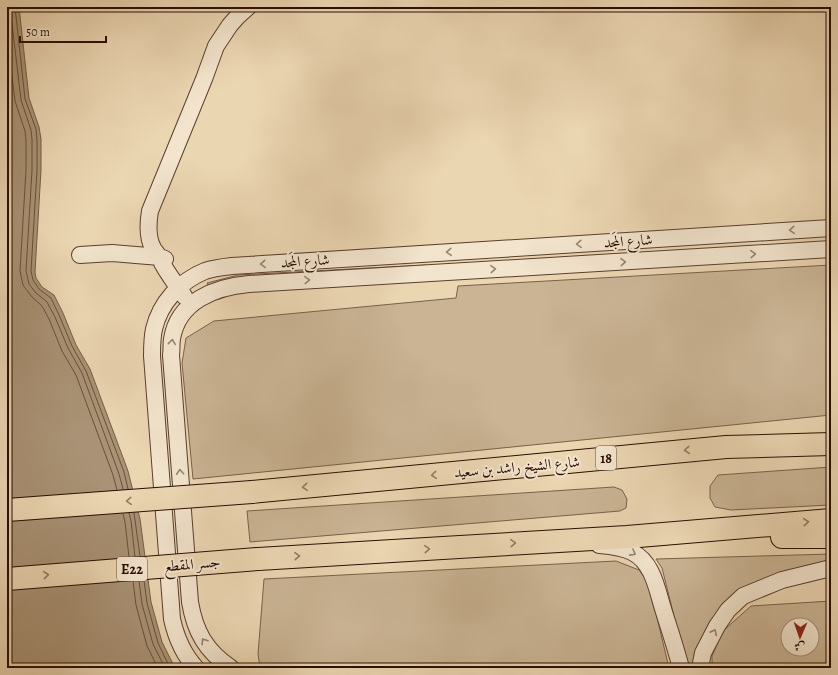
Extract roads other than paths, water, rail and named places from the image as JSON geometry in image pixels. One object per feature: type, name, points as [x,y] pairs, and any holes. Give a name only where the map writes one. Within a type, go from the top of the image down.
[{"type":"highway","points":[[726,447],[831,431]]},
{"type":"highway","name":"شارع الشيخ راشد بن سعيد","points":[[7,510],[252,492],[726,447],[831,444]]},
{"type":"highway","points":[[568,540],[627,537],[831,520]]},
{"type":"highway","points":[[627,537],[831,537]]},
{"type":"highway","name":"جسر المقطع","points":[[7,579],[258,559],[568,540]]},
{"type":"street","points":[[160,257],[152,247],[149,237],[149,217],[152,204],[198,94],[216,46],[230,25],[248,7]]},
{"type":"street","name":"شارع المَجد","points":[[196,668],[184,653],[172,619],[152,356],[154,329],[158,316],[164,304],[183,284],[205,271],[218,267],[831,228]]},
{"type":"street","name":"شارع المَجد","points":[[196,301],[225,287],[249,284],[831,249]]},
{"type":"street","points":[[80,255],[112,253],[160,257],[168,260],[174,265],[183,284],[196,301],[185,311],[177,324],[172,339],[171,354],[190,602],[196,628],[202,640],[220,660],[231,668]]},
{"type":"street","points":[[568,540],[632,551],[640,557],[648,567],[656,582],[681,668]]},
{"type":"street","points":[[700,668],[703,653],[716,626],[728,610],[743,596],[782,580],[831,568]]},
{"type":"water","points":[[7,7],[19,7],[29,98],[39,127],[41,139],[41,170],[35,272],[36,278],[42,287],[54,295],[76,345],[90,369],[128,471],[140,519],[151,602],[162,642],[175,668],[7,668]]}]
